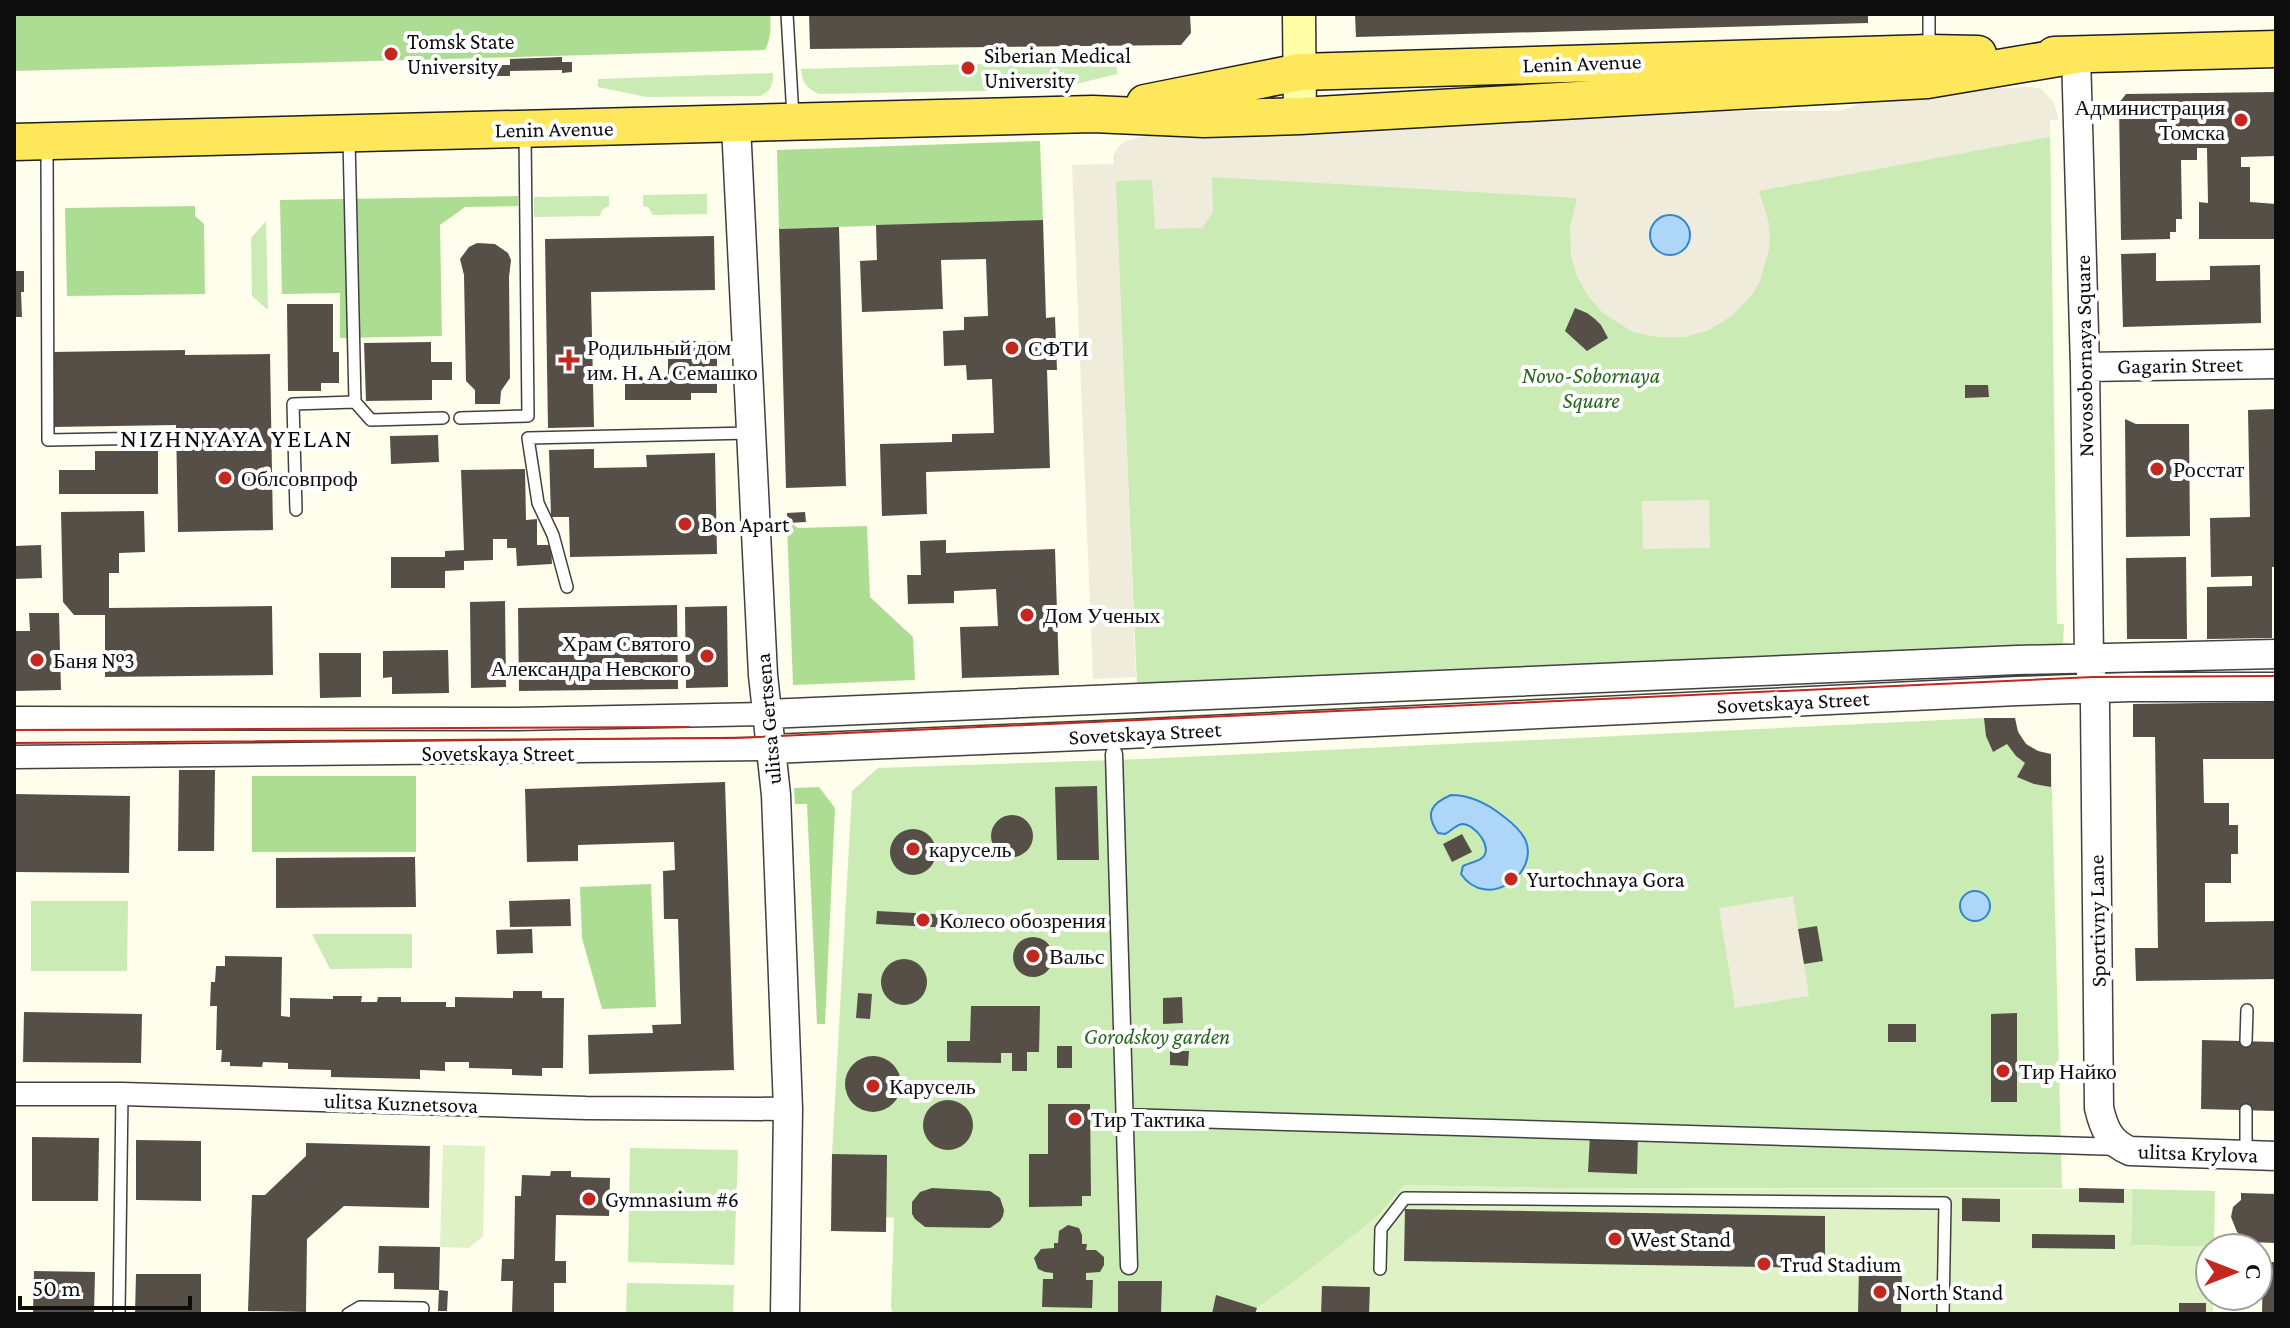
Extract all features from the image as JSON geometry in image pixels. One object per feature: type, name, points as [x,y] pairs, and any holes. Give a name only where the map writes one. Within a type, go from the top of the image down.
[{"type":"main road","points":[[1299,14],[1300,116]]},
{"type":"main road","name":"Lenin Avenue","points":[[1093,114],[1300,72],[1930,53],[2076,55],[2276,49]]},
{"type":"main road","name":"Lenin Avenue","points":[[30,142],[1093,114],[1204,119],[1300,116],[1927,80],[2076,55]]},
{"type":"street","name":"Novosobornaya Square","points":[[2076,55],[2089,657],[2094,688]]},
{"type":"street","name":"ulitsa Gertsena","points":[[736,125],[763,675],[776,795],[788,1109],[785,1314]]},
{"type":"street","name":"Gagarin Street","points":[[2085,367],[2276,364]]},
{"type":"street","name":"Sovetskaya Street","points":[[14,718],[502,719],[767,714],[2089,657],[2276,654]]},
{"type":"street","name":"Sovetskaya Street","points":[[14,757],[771,749],[2094,688],[2276,687]]},
{"type":"street","name":"Sportivny Lane","points":[[2094,688],[2099,1108],[2110,1139],[2120,1147]]},
{"type":"street","points":[[1114,754],[1129,1266]]},
{"type":"street","name":"ulitsa Kuznetsova","points":[[14,1094],[122,1094],[586,1108],[788,1109]]},
{"type":"street","points":[[1124,1117],[2120,1147]]},
{"type":"street","name":"ulitsa Krylova","points":[[2120,1147],[2142,1153],[2276,1156]]},
{"type":"lane","points":[[787,14],[793,123]]},
{"type":"lane","points":[[1929,14],[1930,53]]},
{"type":"lane","points":[[460,418],[528,416],[525,129]]},
{"type":"lane","points":[[349,134],[355,402],[371,420],[443,418]]},
{"type":"lane","points":[[30,142],[48,440],[156,438]]},
{"type":"lane","points":[[296,510],[293,404],[355,402]]},
{"type":"lane","points":[[567,587],[553,535],[538,503],[528,438],[751,433]]},
{"type":"lane","points":[[2246,1041],[2247,1010]]},
{"type":"lane","points":[[119,1314],[122,1094]]},
{"type":"lane","points":[[2246,1110],[2246,1155]]},
{"type":"lane","points":[[1380,1269],[1381,1229],[1405,1198],[1945,1203],[1943,1314]]},
{"type":"lane","points":[[348,1314],[360,1307],[423,1308],[422,1314]]},
{"type":"green space","points":[[14,14],[770,14],[770,28],[765,50],[14,71]]},
{"type":"green space","points":[[1116,60],[1117,74],[1064,87],[1033,90],[819,94],[806,84],[801,69]]},
{"type":"green space","points":[[773,73],[771,88],[760,96],[647,97],[598,87],[598,79]]},
{"type":"green space","name":"Novo-Sobornaya Square","points":[[2031,87],[2042,91],[2050,99],[2058,120],[2050,120],[2057,624],[2064,624],[2063,645],[2007,652],[2002,646],[1137,684],[1114,156],[1120,148],[1141,138],[1168,134],[1663,112],[1841,111],[1883,96]]},
{"type":"green space","points":[[1040,141],[1043,220],[779,229],[777,150]]},
{"type":"green space","points":[[707,194],[707,214],[653,215],[648,207],[643,206],[643,195]]},
{"type":"green space","points":[[518,196],[518,206],[465,207],[440,225],[442,336],[340,338],[340,293],[282,294],[280,200]]},
{"type":"green space","points":[[609,196],[609,206],[602,210],[600,216],[534,217],[534,197]]},
{"type":"green space","points":[[195,206],[195,216],[204,224],[205,294],[67,296],[65,208]]},
{"type":"green space","points":[[266,221],[268,310],[252,296],[251,238]]},
{"type":"green space","points":[[787,523],[798,528],[867,526],[870,597],[913,637],[915,680],[793,685]]},
{"type":"green space","name":"Gorodskoy garden","points":[[2015,718],[2026,743],[2051,754],[2062,1188],[1404,1185],[1377,1217],[1257,1308],[1255,1314],[893,1314],[894,1218],[886,1217],[886,1232],[831,1231],[832,1154],[852,791],[878,768],[1143,759]]},
{"type":"green space","points":[[252,776],[416,776],[416,852],[252,852]]},
{"type":"green space","points":[[819,787],[835,808],[825,1024],[817,1024],[807,804],[795,804],[794,788]]},
{"type":"green space","points":[[651,884],[656,1007],[602,1009],[582,938],[580,887]]},
{"type":"green space","points":[[31,901],[128,901],[127,971],[31,971]]},
{"type":"green space","points":[[312,934],[412,934],[412,968],[330,969]]},
{"type":"green space","points":[[443,1145],[485,1146],[483,1236],[469,1248],[440,1247]]},
{"type":"green space","points":[[630,1148],[738,1150],[734,1265],[628,1262]]},
{"type":"green space","name":"Trud Stadium","points":[[1404,1185],[2132,1189],[2131,1245],[2194,1247],[2194,1312],[2213,1314],[1255,1314],[1257,1308],[1377,1217]]},
{"type":"green space","points":[[2132,1189],[2215,1191],[2214,1232],[2194,1232],[2194,1247],[2131,1245]]},
{"type":"green space","points":[[627,1283],[734,1285],[733,1314],[626,1314]]},
{"type":"shaded area","points":[[2031,87],[2042,89],[2054,103],[2058,120],[2050,120],[2050,137],[1759,191],[1770,235],[1760,281],[1752,295],[1733,315],[1709,330],[1685,337],[1657,337],[1633,332],[1603,313],[1588,296],[1571,256],[1570,227],[1577,198],[1212,177],[1213,212],[1202,228],[1155,229],[1152,180],[1116,181],[1136,677],[1093,679],[1072,165],[1114,164],[1117,148],[1125,141],[1140,137],[1663,112],[1841,111],[1883,96]]},
{"type":"shaded area","points":[[1709,500],[1710,548],[1643,549],[1642,501]]},
{"type":"shaded area","points":[[1793,896],[1809,996],[1735,1008],[1719,908]]},
{"type":"water","points":[[1670,215],[1684,221],[1690,235],[1684,249],[1670,255],[1656,249],[1650,235],[1656,221]]},
{"type":"water","points":[[1451,795],[1472,798],[1485,804],[1523,835],[1528,852],[1525,864],[1509,884],[1497,889],[1484,889],[1472,885],[1461,874],[1463,866],[1482,858],[1486,848],[1481,837],[1467,825],[1462,824],[1445,834],[1438,833],[1431,820],[1432,810]]},
{"type":"water","points":[[1975,891],[1986,895],[1990,906],[1986,917],[1975,921],[1964,917],[1960,906],[1964,895]]},
{"type":"building","points":[[809,14],[1190,14],[1191,33],[1181,45],[810,49]]},
{"type":"building","points":[[1355,14],[1868,14],[1868,23],[1356,37]]},
{"type":"building","points":[[562,57],[562,62],[572,62],[572,72],[510,71],[510,76],[495,76],[495,65],[510,65],[510,59]]},
{"type":"building","points":[[2276,92],[2276,156],[2241,157],[2241,167],[2250,167],[2250,202],[2276,204],[2276,239],[2199,239],[2199,202],[2208,203],[2207,148],[2197,148],[2197,160],[2181,160],[2182,219],[2176,219],[2176,232],[2170,232],[2170,239],[2121,240],[2119,103],[2126,94]]},
{"type":"building","name":"СФТИ","points":[[1043,220],[1046,318],[1055,317],[1057,370],[1047,370],[1050,468],[926,472],[927,514],[882,516],[880,444],[952,442],[952,434],[994,433],[992,379],[967,380],[966,365],[944,366],[943,331],[964,330],[964,317],[988,316],[986,259],[941,260],[943,309],[862,312],[860,261],[877,260],[876,225]]},
{"type":"building","points":[[839,227],[846,486],[786,488],[779,229]]},
{"type":"building","name":"Родильный дом им. Н. А. Семашко","points":[[714,236],[715,290],[591,292],[594,427],[548,428],[545,239]]},
{"type":"building","points":[[477,243],[495,244],[508,253],[511,260],[510,378],[501,391],[500,404],[475,404],[475,390],[466,381],[464,275],[460,259],[469,247]]},
{"type":"building","points":[[2156,253],[2156,281],[2210,280],[2210,266],[2260,265],[2261,323],[2123,327],[2121,254]]},
{"type":"building","points":[[14,271],[24,271],[22,317],[14,317]]},
{"type":"building","points":[[287,304],[333,304],[333,352],[339,352],[339,383],[321,383],[321,391],[288,391]]},
{"type":"building","points":[[1575,308],[1595,319],[1608,338],[1587,351],[1565,331]]},
{"type":"building","points":[[668,341],[717,341],[717,393],[691,393],[691,400],[625,400],[625,376],[668,376]]},
{"type":"building","points":[[431,342],[431,362],[452,362],[452,380],[432,380],[432,400],[366,401],[364,343]]},
{"type":"building","name":"Облсовпроф","points":[[185,350],[185,355],[270,354],[273,530],[178,532],[176,425],[53,427],[52,352]]},
{"type":"building","points":[[1965,385],[1988,385],[1989,397],[1965,398]]},
{"type":"building","points":[[2276,409],[2276,567],[2272,567],[2272,638],[2207,639],[2207,587],[2252,586],[2252,576],[2211,577],[2210,518],[2250,517],[2248,410]]},
{"type":"building","name":"Росстат","points":[[2125,419],[2136,424],[2189,424],[2190,536],[2126,537]]},
{"type":"building","points":[[438,435],[439,462],[391,464],[390,436]]},
{"type":"building","points":[[594,449],[594,468],[647,467],[646,455],[715,453],[717,554],[570,557],[569,517],[551,517],[549,450]]},
{"type":"building","points":[[95,451],[158,451],[158,494],[59,494],[59,470],[95,470]]},
{"type":"building","points":[[525,469],[526,520],[537,519],[537,545],[551,545],[552,564],[517,566],[516,548],[507,548],[507,539],[493,539],[493,560],[464,561],[464,570],[445,571],[445,588],[391,588],[391,557],[445,557],[445,551],[464,550],[461,470]]},
{"type":"building","points":[[144,511],[145,552],[119,553],[119,573],[109,573],[109,608],[272,606],[273,675],[105,677],[105,615],[74,615],[63,602],[61,512]]},
{"type":"building","points":[[805,512],[806,522],[787,523],[787,513]]},
{"type":"building","name":"Дом Ученых","points":[[946,540],[946,553],[1055,549],[1059,675],[962,678],[960,627],[998,626],[996,589],[954,591],[954,603],[908,604],[907,575],[921,575],[920,541]]},
{"type":"building","points":[[41,545],[42,578],[14,579],[14,546]]},
{"type":"building","points":[[2186,557],[2187,639],[2127,639],[2126,558]]},
{"type":"building","points":[[505,601],[506,687],[471,688],[470,602]]},
{"type":"building","points":[[677,605],[678,689],[519,691],[518,608]]},
{"type":"building","name":"Храм Святого Александра Невского","points":[[727,606],[728,687],[686,688],[685,607]]},
{"type":"building","name":"Баня №3","points":[[29,613],[59,613],[61,690],[14,691],[14,631],[30,631]]},
{"type":"building","points":[[448,650],[449,693],[392,694],[392,677],[383,678],[383,651]]},
{"type":"building","points":[[319,653],[361,653],[361,697],[320,698]]},
{"type":"building","points":[[2276,702],[2276,759],[2203,759],[2204,803],[2229,803],[2229,825],[2238,825],[2238,854],[2231,854],[2231,883],[2205,883],[2205,922],[2276,921],[2276,979],[2136,981],[2135,948],[2158,948],[2155,737],[2133,737],[2133,704]]},
{"type":"building","points":[[1984,718],[2015,718],[2018,732],[2026,744],[2051,754],[2051,787],[2017,777],[2025,763],[2007,744],[1993,752],[1986,736]]},
{"type":"building","points":[[179,770],[215,770],[214,851],[178,851]]},
{"type":"building","points":[[725,782],[734,1070],[589,1074],[588,1035],[653,1033],[652,1025],[681,1024],[678,919],[664,919],[663,871],[675,870],[674,842],[578,845],[578,861],[527,862],[525,789]]},
{"type":"building","points":[[1097,786],[1099,860],[1057,860],[1055,787]]},
{"type":"building","points":[[14,794],[130,796],[129,873],[14,872]]},
{"type":"building","points":[[1012,815],[1027,821],[1033,836],[1027,851],[1012,857],[997,851],[991,836],[997,821]]},
{"type":"building","name":"карусель","points":[[913,829],[929,836],[936,852],[929,868],[913,875],[897,868],[890,852],[897,836]]},
{"type":"building","points":[[1462,834],[1472,852],[1452,862],[1443,844]]},
{"type":"building","points":[[415,857],[416,907],[276,908],[276,858]]},
{"type":"building","points":[[570,899],[571,926],[510,927],[509,901]]},
{"type":"building","name":"Колесо обозрения","points":[[877,911],[970,916],[970,929],[876,924]]},
{"type":"building","points":[[1817,926],[1823,961],[1804,964],[1798,929]]},
{"type":"building","points":[[532,929],[533,953],[497,954],[496,930]]},
{"type":"building","name":"Вальс","points":[[1033,937],[1047,943],[1053,957],[1047,971],[1033,977],[1019,971],[1013,957],[1019,943]]},
{"type":"building","points":[[225,956],[282,957],[281,1016],[290,1017],[290,998],[362,996],[361,1002],[377,1002],[378,997],[401,997],[401,1002],[446,1002],[446,1007],[455,1007],[455,997],[513,998],[513,991],[542,991],[542,998],[564,998],[563,1068],[542,1068],[542,1076],[512,1075],[512,1069],[469,1068],[469,1062],[445,1062],[445,1071],[420,1070],[420,1079],[331,1077],[331,1070],[288,1069],[288,1063],[263,1062],[262,1067],[230,1066],[230,1062],[221,1062],[222,1050],[216,1050],[217,1006],[210,1006],[211,982],[215,982],[216,966],[225,966]]},
{"type":"building","points":[[904,959],[920,966],[927,982],[920,998],[904,1005],[888,998],[881,982],[888,966]]},
{"type":"building","points":[[858,993],[872,994],[870,1019],[856,1018]]},
{"type":"building","points":[[1182,997],[1183,1023],[1163,1024],[1163,998]]},
{"type":"building","points":[[971,1006],[1040,1006],[1039,1052],[1027,1052],[1027,1071],[1012,1071],[1012,1053],[1001,1053],[1001,1063],[947,1062],[947,1041],[970,1041]]},
{"type":"building","points":[[24,1012],[142,1014],[141,1063],[23,1062]]},
{"type":"building","points":[[2017,1013],[2017,1102],[1991,1102],[1991,1014]]},
{"type":"building","points":[[1888,1024],[1916,1024],[1916,1042],[1888,1042]]},
{"type":"building","points":[[2202,1040],[2276,1042],[2276,1111],[2201,1109]]},
{"type":"building","points":[[1057,1046],[1072,1046],[1072,1068],[1057,1068]]},
{"type":"building","points":[[1170,1051],[1189,1051],[1188,1066],[1170,1065]]},
{"type":"building","name":"Карусель","points":[[873,1056],[893,1064],[901,1084],[893,1104],[873,1112],[853,1104],[845,1084],[853,1064]]},
{"type":"building","points":[[948,1100],[965,1108],[973,1125],[965,1142],[948,1150],[931,1142],[923,1125],[931,1108]]},
{"type":"building","points":[[1048,1104],[1090,1104],[1091,1196],[1082,1196],[1082,1206],[1029,1207],[1029,1154],[1048,1154]]},
{"type":"building","points":[[1590,1135],[1638,1137],[1637,1174],[1588,1172]]},
{"type":"building","points":[[32,1137],[99,1138],[98,1201],[32,1201]]},
{"type":"building","points":[[136,1140],[201,1141],[201,1201],[136,1200]]},
{"type":"building","points":[[306,1143],[430,1146],[429,1208],[344,1206],[307,1239],[306,1312],[248,1311],[252,1195],[265,1195],[306,1156]]},
{"type":"building","points":[[832,1154],[887,1155],[886,1232],[831,1231]]},
{"type":"building","points":[[551,1171],[571,1171],[571,1177],[610,1178],[609,1216],[556,1215],[555,1261],[566,1261],[566,1283],[554,1283],[554,1314],[512,1314],[513,1281],[501,1281],[502,1259],[514,1259],[515,1196],[521,1196],[522,1175],[550,1176]]},
{"type":"building","points":[[932,1188],[990,1191],[1000,1198],[1003,1216],[990,1228],[925,1227],[912,1214],[912,1202],[920,1192]]},
{"type":"building","points":[[2079,1188],[2124,1189],[2124,1203],[2079,1202]]},
{"type":"building","points":[[2241,1193],[2276,1194],[2276,1243],[2274,1232],[2237,1232],[2231,1217],[2233,1207],[2241,1200]]},
{"type":"building","points":[[1962,1198],[2000,1199],[2000,1222],[1962,1221]]},
{"type":"building","name":"West Stand","points":[[1405,1209],[1825,1216],[1825,1268],[1404,1261]]},
{"type":"building","points":[[1068,1225],[1079,1228],[1082,1244],[1087,1244],[1086,1250],[1096,1250],[1104,1257],[1100,1272],[1086,1273],[1086,1280],[1093,1280],[1092,1308],[1042,1307],[1043,1279],[1053,1279],[1053,1273],[1038,1269],[1034,1258],[1041,1249],[1054,1248],[1054,1243],[1058,1243],[1059,1231]]},
{"type":"building","points":[[2032,1234],[2115,1235],[2115,1249],[2032,1248]]},
{"type":"building","points":[[379,1246],[440,1247],[439,1290],[394,1289],[394,1273],[378,1273]]},
{"type":"building","points":[[2276,1262],[2276,1314],[2262,1314],[2274,1312]]},
{"type":"building","name":"North Stand","points":[[1859,1269],[1902,1270],[1901,1314],[1858,1314]]},
{"type":"building","points":[[34,1271],[95,1272],[94,1314],[33,1314]]},
{"type":"building","points":[[136,1274],[201,1274],[201,1314],[135,1314]]},
{"type":"building","points":[[1118,1281],[1162,1281],[1161,1314],[1118,1314]]},
{"type":"building","points":[[1322,1286],[1370,1287],[1369,1314],[1321,1314]]},
{"type":"building","points":[[439,1290],[448,1291],[447,1311],[438,1311]]},
{"type":"building","points":[[1216,1295],[1257,1308],[1255,1314],[1212,1314]]},
{"type":"building","points":[[2179,1303],[2194,1303],[2194,1312],[2206,1312],[2206,1314],[2179,1314]]},
{"type":"tram line","points":[[14,743],[735,738],[2093,677],[2276,676]]},
{"type":"tram line","points":[[14,730],[689,727]]},
{"type":"place","name":"Tomsk State University","points":[[391,54]]},
{"type":"place","name":"Siberian Medical University","points":[[968,68]]},
{"type":"place","name":"Администрация Томска","points":[[2241,120]]},
{"type":"place","name":"СФТИ","points":[[1012,348]]},
{"type":"place","name":"Родильный дом им. Н. А. Семашко","points":[[569,360]]},
{"type":"place","name":"Росстат","points":[[2157,469]]},
{"type":"place","name":"Облсовпроф","points":[[225,478]]},
{"type":"place","name":"Bon Apart","points":[[685,524]]},
{"type":"place","name":"Дом Ученых","points":[[1027,615]]},
{"type":"place","name":"Храм Святого Александра Невского","points":[[707,656]]},
{"type":"place","name":"Баня №3","points":[[37,660]]},
{"type":"place","name":"карусель","points":[[913,849]]},
{"type":"place","name":"Yurtochnaya Gora","points":[[1511,879]]},
{"type":"place","name":"Колесо обозрения","points":[[923,920]]},
{"type":"place","name":"Вальс","points":[[1033,956]]},
{"type":"place","name":"Тир Найко","points":[[2003,1071]]},
{"type":"place","name":"Карусель","points":[[873,1086]]},
{"type":"place","name":"Тир Тактика","points":[[1075,1119]]},
{"type":"place","name":"Gymnasium #6","points":[[589,1199]]},
{"type":"place","name":"West Stand","points":[[1615,1239]]},
{"type":"place","name":"Trud Stadium","points":[[1764,1264]]},
{"type":"place","name":"North Stand","points":[[1880,1292]]},
{"type":"district","name":"NIZHNYAYA YELAN","points":[[237,438]]}]
